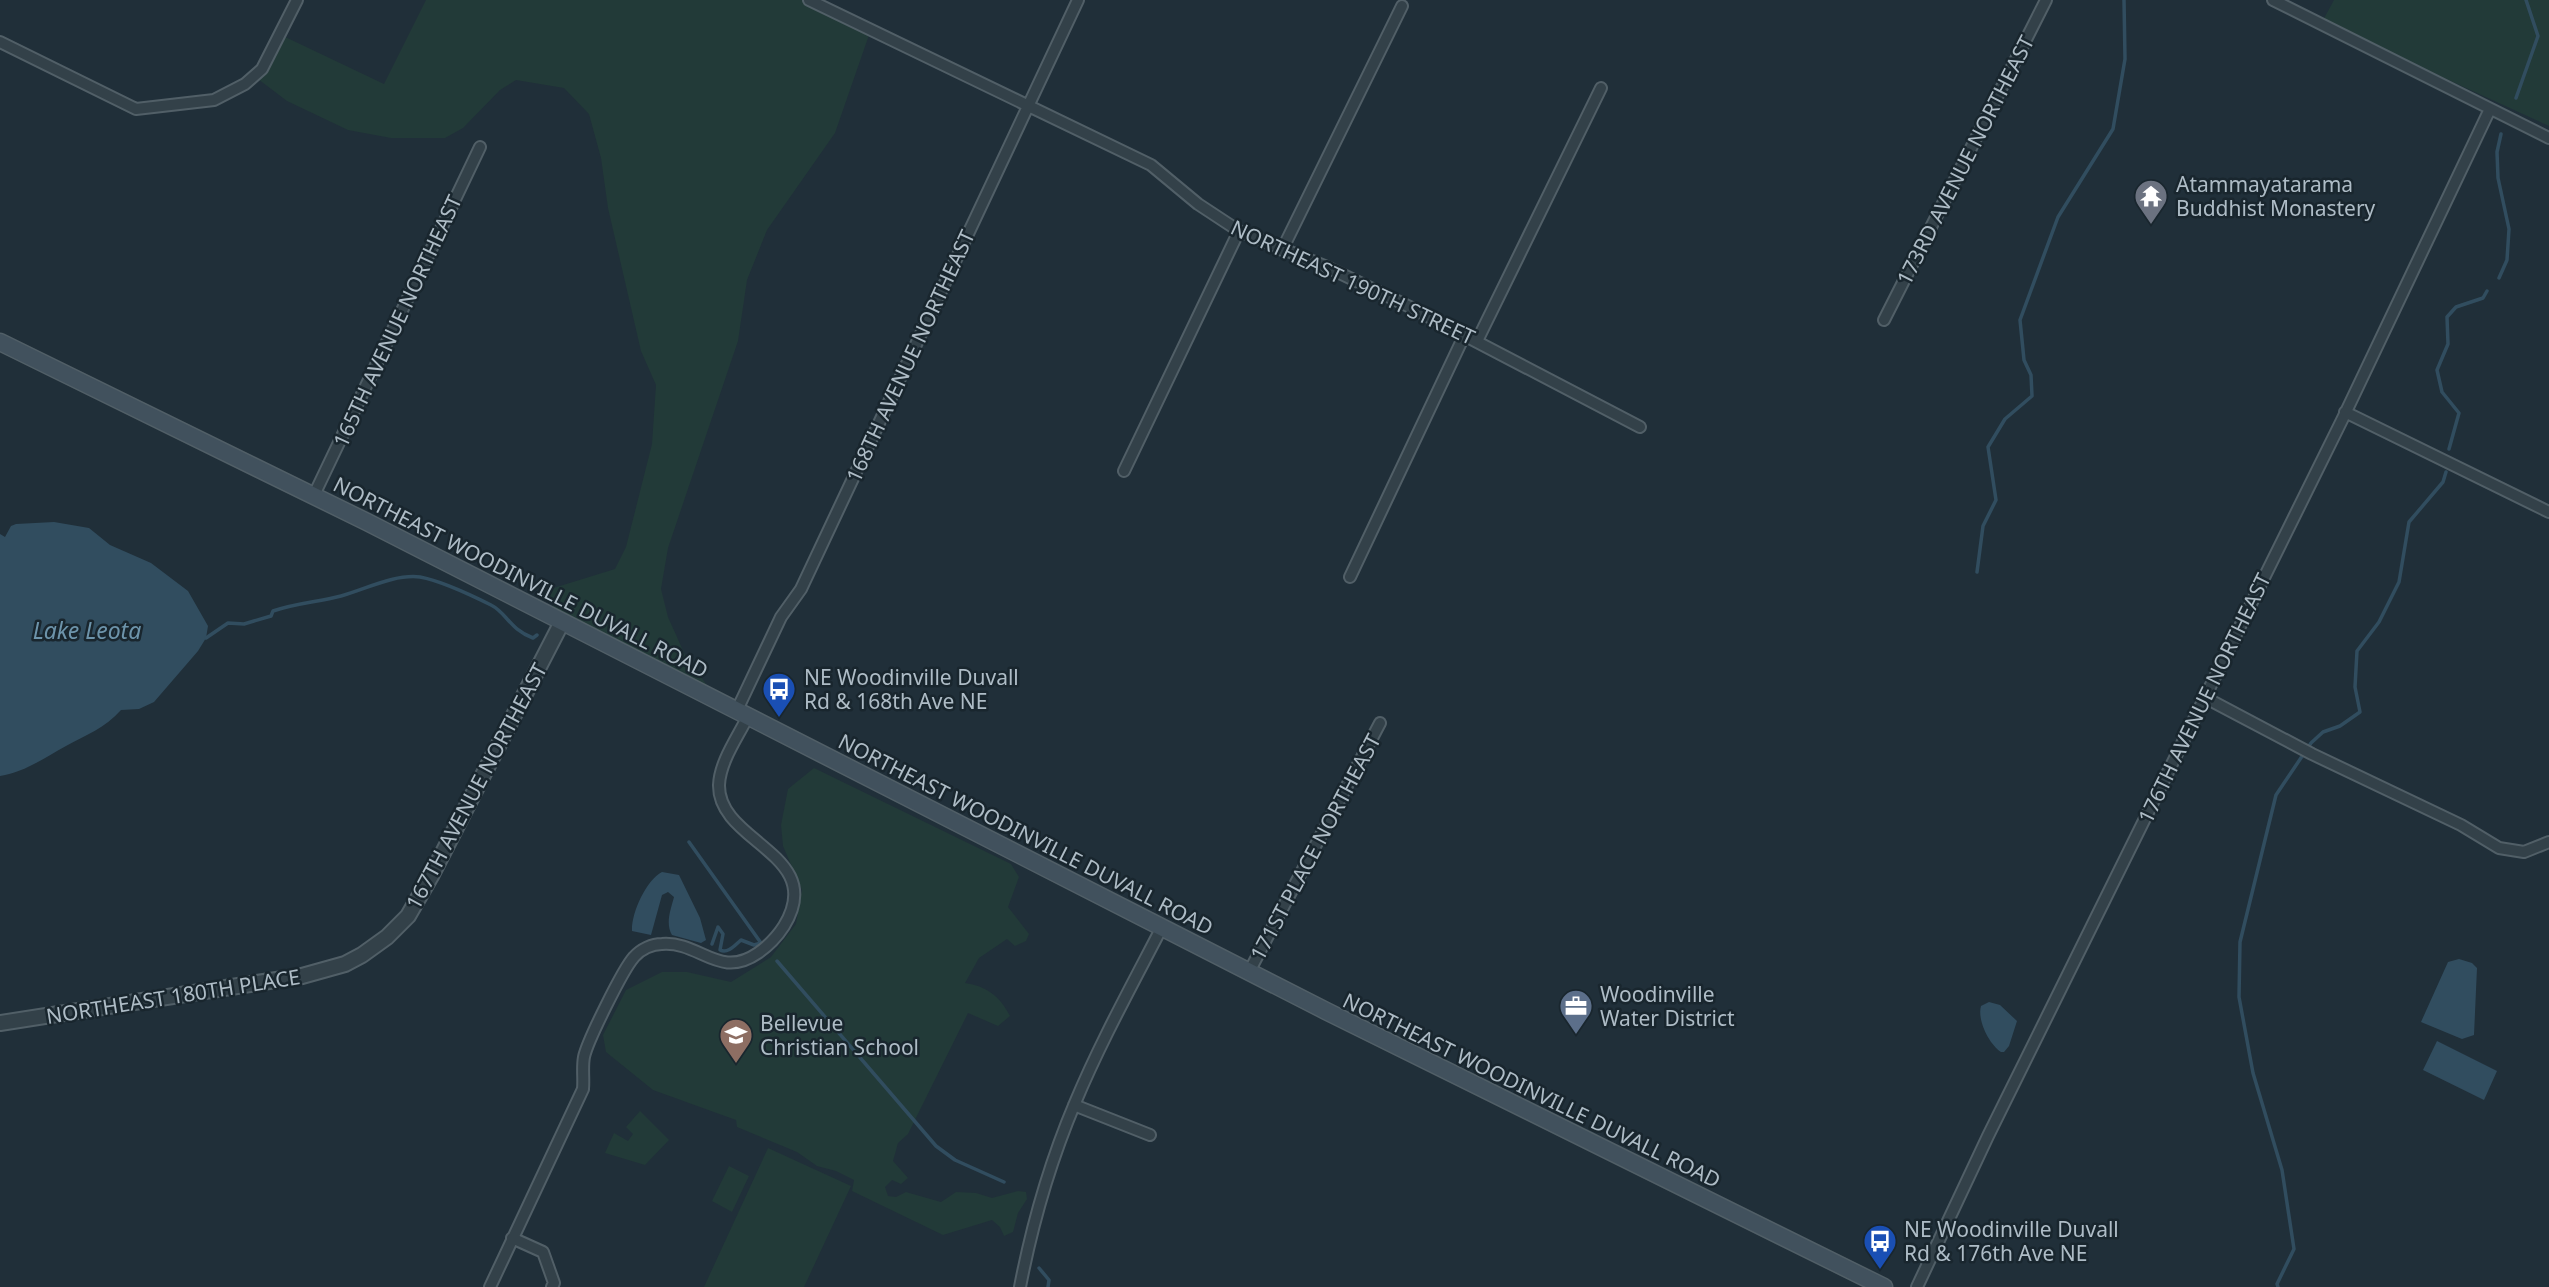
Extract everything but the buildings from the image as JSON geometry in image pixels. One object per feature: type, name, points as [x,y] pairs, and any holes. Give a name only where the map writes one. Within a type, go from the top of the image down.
[{"type":"main road","name":"NORTHEAST WOODINVILLE DUVALL ROAD","points":[[0,342],[314,495],[1249,972],[1884,1287]]},
{"type":"street","points":[[0,42],[136,109],[214,100],[245,84],[262,69],[297,0]]},
{"type":"street","name":"NORTHEAST 190TH STREET","points":[[809,0],[1151,165],[1198,204],[1240,231],[1327,267],[1465,334],[1640,427]]},
{"type":"street","name":"168TH AVENUE NORTHEAST","points":[[490,1287],[583,1089],[583,1059],[634,957],[646,947],[662,944],[681,946],[724,963],[736,963],[764,948],[786,923],[793,894],[789,875],[780,860],[740,827],[721,798],[719,785],[722,770],[781,617],[801,589],[1079,0]]},
{"type":"street","name":"173RD AVENUE NORTHEAST","points":[[1884,320],[2046,0]]},
{"type":"street","points":[[2273,0],[2549,138]]},
{"type":"street","points":[[1282,250],[1402,6]]},
{"type":"street","points":[[1477,341],[1601,88]]},
{"type":"street","name":"176TH AVENUE NORTHEAST","points":[[1917,1287],[1988,1136],[2345,412],[2490,109]]},
{"type":"street","name":"165TH AVENUE NORTHEAST","points":[[314,495],[480,147]]},
{"type":"street","points":[[1124,471],[1240,231]]},
{"type":"street","points":[[1350,577],[1465,334]]},
{"type":"street","points":[[2345,412],[2549,512]]},
{"type":"street","name":"167TH AVENUE NORTHEAST","points":[[345,964],[387,937],[408,916],[562,622]]},
{"type":"street","points":[[2204,697],[2312,754],[2449,819],[2498,848],[2524,852],[2549,842]]},
{"type":"street","name":"171ST PLACE NORTHEAST","points":[[1249,972],[1380,723]]},
{"type":"street","points":[[1020,1287],[1042,1199],[1074,1105],[1106,1033],[1162,927]]},
{"type":"street","name":"NORTHEAST 180TH PLACE","points":[[0,1023],[302,976],[345,964]]},
{"type":"street","points":[[1074,1105],[1150,1135]]},
{"type":"street","points":[[512,1238],[543,1252],[554,1283],[552,1287]]},
{"type":"green space","points":[[426,0],[802,0],[869,35],[835,133],[767,230],[747,280],[738,341],[668,548],[661,589],[668,617],[685,655],[709,688],[555,611],[547,590],[615,569],[626,547],[652,444],[656,385],[641,351],[608,208],[601,158],[589,114],[564,88],[516,80],[500,90],[463,128],[445,138],[391,138],[348,130],[287,101],[254,76],[279,34],[384,84]]},
{"type":"green space","points":[[2334,0],[2549,0],[2549,126],[2322,22]]},
{"type":"green space","points":[[814,768],[1011,864],[1019,877],[1008,907],[1029,934],[1026,941],[1015,946],[1007,939],[979,958],[965,983],[992,993],[1010,1016],[998,1026],[968,1013],[908,1134],[898,1143],[893,1161],[908,1178],[901,1184],[892,1180],[885,1187],[888,1196],[896,1197],[906,1192],[941,1202],[956,1192],[976,1193],[992,1198],[1018,1191],[1026,1192],[1027,1199],[1018,1213],[1013,1232],[1004,1236],[1000,1227],[992,1220],[943,1235],[852,1191],[854,1180],[817,1166],[797,1152],[737,1127],[736,1120],[653,1090],[606,1052],[603,1035],[626,990],[662,972],[687,972],[731,982],[771,957],[796,924],[802,890],[783,846],[781,825],[788,789]]},
{"type":"green space","points":[[640,1111],[669,1140],[645,1165],[605,1153],[614,1133],[628,1141],[633,1134],[626,1127]]},
{"type":"green space","points":[[768,1148],[851,1186],[804,1287],[704,1287]]},
{"type":"green space","points":[[729,1166],[749,1176],[732,1212],[712,1201]]},
{"type":"water","name":"Lake Leota","points":[[54,522],[89,528],[110,545],[151,563],[188,591],[208,626],[206,638],[154,702],[139,709],[121,710],[102,726],[42,760],[0,776],[0,534],[5,537],[11,526],[16,524]]},
{"type":"water","points":[[662,872],[679,875],[700,918],[706,940],[701,943],[672,935],[669,921],[674,897],[668,892],[662,895],[651,935],[632,931],[641,898],[650,882]]},
{"type":"water","points":[[2459,959],[2472,963],[2477,968],[2474,1035],[2462,1039],[2421,1022],[2448,962]]},
{"type":"water","points":[[1989,1002],[2000,1005],[2017,1021],[2009,1046],[2004,1052],[1992,1043],[1982,1025],[1981,1006]]},
{"type":"water","points":[[2437,1041],[2497,1071],[2484,1100],[2423,1070]]},
{"type":"waterway","points":[[1977,572],[1983,526],[1996,500],[1988,447],[2005,419],[2032,396],[2031,375],[2024,360],[2020,320],[2058,217],[2113,129],[2125,59],[2124,0]]},
{"type":"waterway","points":[[2516,98],[2538,36],[2526,0]]},
{"type":"waterway","points":[[2499,278],[2507,260],[2509,229],[2498,178],[2497,152],[2501,134]]},
{"type":"waterway","points":[[2449,449],[2459,413],[2442,392],[2437,370],[2448,344],[2447,317],[2456,307],[2483,298],[2487,291]]},
{"type":"waterway","points":[[2278,1287],[2294,1249],[2282,1170],[2253,1073],[2239,997],[2240,942],[2276,795],[2311,743],[2323,732],[2340,726],[2360,712],[2355,687],[2357,651],[2379,622],[2399,582],[2409,522],[2443,482],[2446,472]]},
{"type":"waterway","points":[[206,638],[228,623],[244,624],[271,616],[273,611],[282,608],[341,596],[390,580],[410,577],[429,579],[466,593],[496,608],[525,634],[533,638],[537,635]]},
{"type":"waterway","points":[[689,842],[761,943],[754,945],[741,940],[729,950],[720,950],[723,934],[718,927],[712,944]]},
{"type":"waterway","points":[[777,961],[936,1146],[955,1160],[1004,1182]]},
{"type":"waterway","points":[[1039,1268],[1049,1280],[1048,1287]]},
{"type":"place","name":"Atammayatarama Buddhist Monastery","points":[[2151,226]]},
{"type":"place","name":"NE Woodinville Duvall Rd & 168th Ave NE","points":[[779,719]]},
{"type":"place","name":"Woodinville Water District","points":[[1576,1036]]},
{"type":"place","name":"Bellevue Christian School","points":[[736,1065]]},
{"type":"place","name":"NE Woodinville Duvall Rd & 176th Ave NE","points":[[1880,1271]]}]
